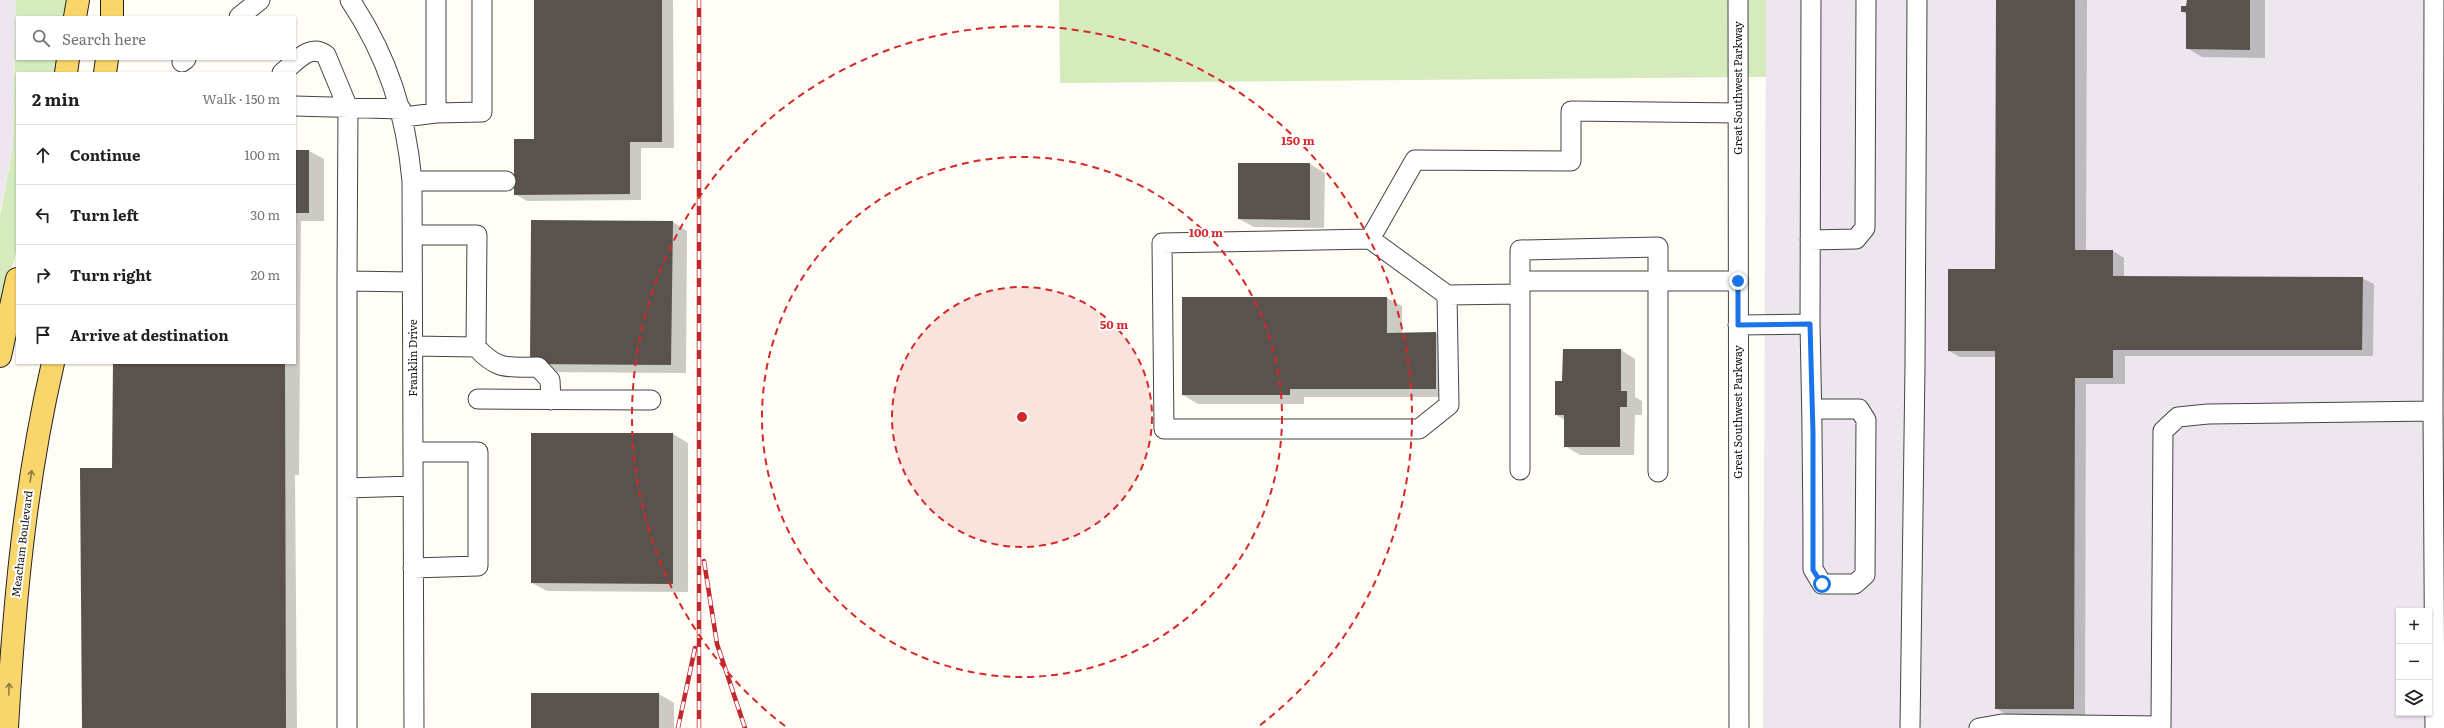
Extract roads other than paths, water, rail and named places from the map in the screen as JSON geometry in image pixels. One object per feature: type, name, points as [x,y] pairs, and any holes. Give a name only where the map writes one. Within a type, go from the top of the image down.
[{"type":"main road","points":[[75,16],[78,0]]},
{"type":"main road","points":[[112,0],[112,16]]},
{"type":"main road","points":[[66,72],[68,60]]},
{"type":"main road","points":[[105,72],[107,60]]},
{"type":"main road","points":[[0,356],[16,284]]},
{"type":"main road","name":"Meacham Boulevard","points":[[7,728],[14,613],[31,474],[53,364]]},
{"type":"street","points":[[240,16],[260,0]]},
{"type":"street","name":"Franklin Drive","points":[[350,0],[385,61],[402,113],[412,181],[414,728]]},
{"type":"street","points":[[436,0],[436,113]]},
{"type":"street","points":[[296,106],[348,108],[402,113],[482,112],[482,0]]},
{"type":"street","name":"Great Southwest Parkway","points":[[1738,0],[1739,728]]},
{"type":"street","points":[[1811,0],[1810,324],[1813,570],[1822,584],[1856,584],[1865,575],[1866,420],[1859,409],[1812,409]]},
{"type":"street","points":[[1810,240],[1856,239],[1865,228],[1866,0]]},
{"type":"street","points":[[1910,728],[1916,366],[1917,0]]},
{"type":"street","points":[[2434,0],[2433,411],[2435,728]]},
{"type":"street","points":[[283,72],[310,50],[318,50],[326,55],[348,108],[347,728]]},
{"type":"street","points":[[1370,239],[1415,160],[1571,161],[1571,111],[1738,113]]},
{"type":"street","points":[[412,181],[506,181]]},
{"type":"street","points":[[412,235],[478,235],[476,347],[485,357],[501,367],[538,368],[550,380],[551,400]]},
{"type":"street","points":[[1447,295],[1449,404],[1419,429],[1164,429],[1162,243],[1370,239],[1447,295],[1520,287],[1658,281],[1738,281]]},
{"type":"street","points":[[1520,470],[1520,250],[1658,247],[1658,472]]},
{"type":"street","points":[[347,281],[412,282]]},
{"type":"street","points":[[1738,325],[1810,324]]},
{"type":"street","points":[[413,346],[476,347]]},
{"type":"street","points":[[478,399],[651,400]]},
{"type":"street","points":[[1979,728],[2002,724],[2162,727],[2163,431],[2178,417],[2208,414],[2433,411]]},
{"type":"street","points":[[413,452],[478,452],[478,566],[413,568]]},
{"type":"street","points":[[347,488],[413,486]]},
{"type":"railway","points":[[699,0],[699,728]]},
{"type":"railway","points":[[704,561],[717,644],[745,728]]},
{"type":"railway","points":[[678,728],[695,648]]}]
